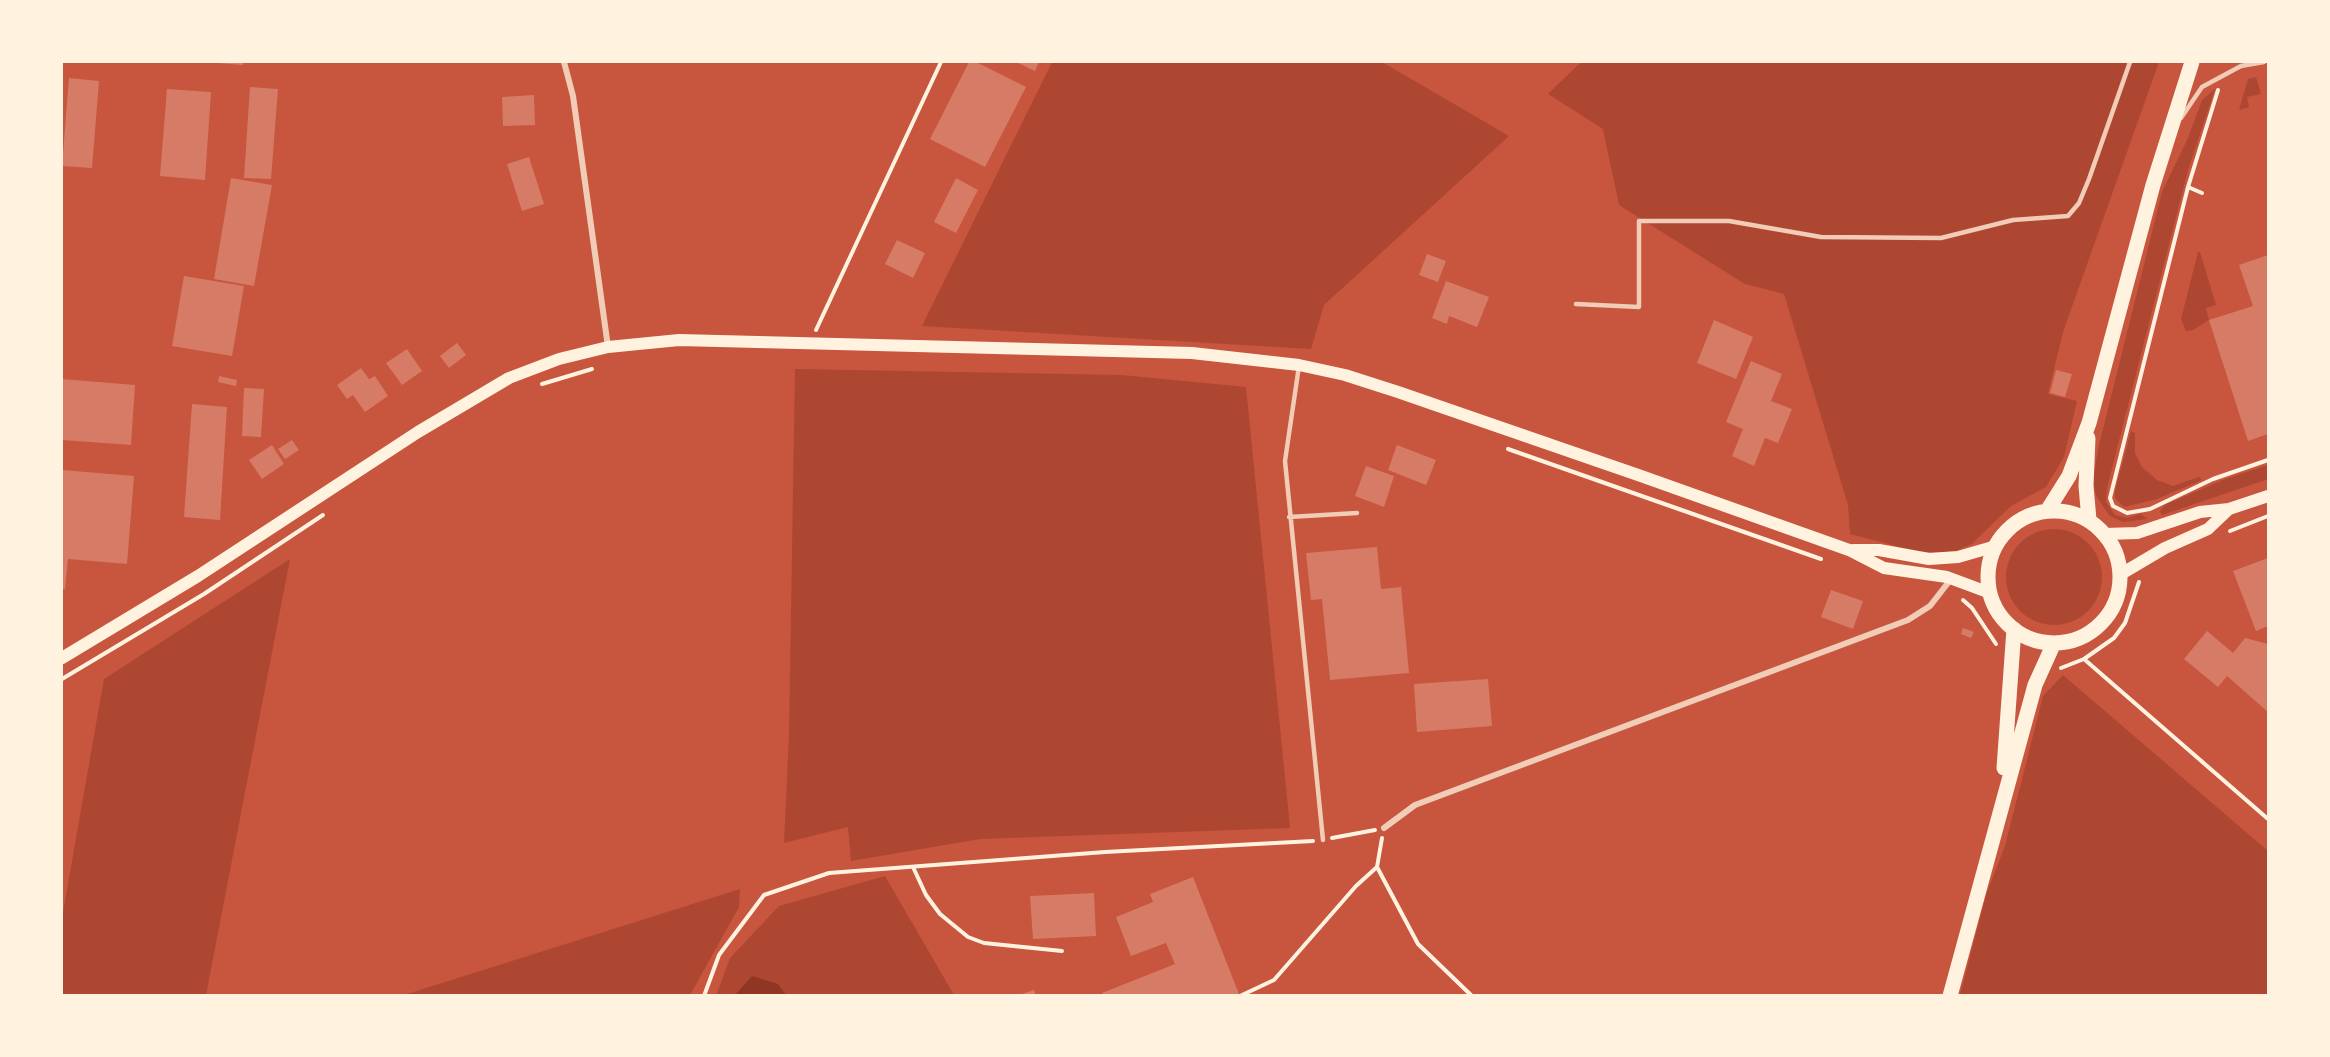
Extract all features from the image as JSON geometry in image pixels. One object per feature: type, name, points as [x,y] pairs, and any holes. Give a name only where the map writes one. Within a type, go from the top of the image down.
[{"type":"main road","points":[[2047,511],[2069,476],[2089,423],[2169,134],[2192,62]]},
{"type":"main road","points":[[62,658],[198,576],[457,407],[509,378],[559,359],[608,347],[679,340],[1192,353],[1299,365],[1345,375],[1398,392],[1849,550],[1884,568],[1952,578],[1990,593]]},
{"type":"main road","points":[[2089,423],[2086,486],[2089,520]]},
{"type":"main road","points":[[2105,534],[2137,533],[2200,512],[2229,509],[2268,496]]},
{"type":"main road","points":[[2121,574],[2164,549],[2208,529],[2229,509]]},
{"type":"main road","points":[[2047,511],[2069,512],[2089,520],[2105,534],[2116,553],[2121,574],[2118,595],[2109,615],[2094,630],[2075,640],[2054,643],[2033,640],[2014,629],[1999,613],[1990,593],[1989,564],[1996,546],[2009,529],[2026,517],[2047,511]]},
{"type":"main road","points":[[1849,550],[1879,550],[1929,559],[1958,557],[1996,546]]},
{"type":"main road","points":[[2000,806],[2014,629]]},
{"type":"main road","points":[[1950,996],[2000,806],[2035,685],[2054,643]]},
{"type":"street","points":[[564,62],[573,96],[608,347]]},
{"type":"street","points":[[1384,828],[1414,806],[1908,620],[1930,606],[1952,578]]},
{"type":"lane","points":[[1576,304],[1639,307],[1639,221],[1729,221],[1821,237],[1941,238],[2013,220],[2067,216],[2079,203],[2130,62]]},
{"type":"lane","points":[[2169,134],[2202,87],[2239,64],[2264,62]]},
{"type":"lane","points":[[1299,365],[1285,461],[1323,840]]},
{"type":"lane","points":[[1289,517],[1357,513]]},
{"type":"path","points":[[809,344],[941,62]]},
{"type":"path","points":[[2223,76],[2188,187],[2109,498],[2113,506],[2127,513],[2150,509],[2213,479],[2268,460]]},
{"type":"path","points":[[2188,187],[2202,193]]},
{"type":"path","points":[[532,388],[601,366]]},
{"type":"path","points":[[1503,447],[1830,562]]},
{"type":"path","points":[[62,679],[204,594],[333,508]]},
{"type":"path","points":[[2056,672],[2063,666],[2084,659],[2104,647],[2125,623],[2143,575]]},
{"type":"path","points":[[1943,592],[1963,600],[1971,608],[2001,655]]},
{"type":"path","points":[[2084,659],[2268,819]]},
{"type":"path","points":[[704,996],[719,955],[764,895],[829,873],[1323,840],[1384,828],[1377,867],[1356,886],[1274,980],[1240,996]]},
{"type":"path","points":[[913,867],[926,895],[940,914],[968,937],[984,944],[1062,951]]},
{"type":"path","points":[[1377,867],[1418,944],[1472,996]]},
{"type":"shaded area","points":[[1052,62],[1382,62],[1509,136],[1324,305],[1311,349],[922,326]]},
{"type":"shaded area","points":[[1581,62],[2159,62],[2063,332],[2048,394],[2077,401],[2064,457],[2046,487],[2011,506],[1972,544],[1953,552],[1919,552],[1850,534],[1848,505],[1784,294],[1745,284],[1619,205],[1603,129],[1548,94]]},
{"type":"shaded area","points":[[2256,77],[2261,94],[2247,97],[2249,107],[2239,110],[2248,79]]},
{"type":"shaded area","points":[[2215,89],[2188,170],[2107,488],[2106,502],[2115,515],[2127,518],[2141,514],[2147,519],[2123,522],[2110,516],[2096,496],[2093,479],[2099,445],[2162,192],[2188,138],[2202,100]]},
{"type":"shaded area","points":[[2198,252],[2200,252],[2216,305],[2206,308],[2209,320],[2193,330],[2186,331],[2181,319]]},
{"type":"shaded area","points":[[795,369],[1122,375],[1246,387],[1290,828],[980,839],[851,861],[848,827],[784,843],[789,734]]},
{"type":"shaded area","points":[[2131,431],[2135,433],[2135,453],[2142,467],[2157,480],[2173,486],[2199,477],[2202,480],[2157,499],[2124,507],[2115,498],[2115,491]]},
{"type":"shaded area","points":[[2268,465],[2268,479],[2162,515],[2160,511],[2165,505],[2225,479]]},
{"type":"shaded area","points":[[2054,529],[2072,533],[2088,543],[2098,559],[2102,577],[2098,595],[2088,611],[2072,621],[2054,625],[2036,621],[2020,611],[2010,595],[2006,577],[2010,559],[2020,543],[2036,533]]},
{"type":"shaded area","points":[[290,559],[206,995],[62,995],[62,918],[104,679]]},
{"type":"shaded area","points":[[2063,675],[2268,851],[2268,995],[1960,995],[1986,895],[2005,846],[2043,696]]},
{"type":"shaded area","points":[[885,876],[954,995],[716,996],[730,958],[779,906]]},
{"type":"shaded area","points":[[740,889],[739,907],[690,995],[404,995]]},
{"type":"shaded area","points":[[752,976],[778,984],[786,995],[735,995]]},
{"type":"building","points":[[243,62],[243,65],[217,63]]},
{"type":"building","points":[[969,62],[976,62],[1026,87],[985,167],[930,139]]},
{"type":"building","points":[[1016,62],[1039,62],[1035,71]]},
{"type":"building","points":[[69,78],[99,81],[92,168],[62,166]]},
{"type":"building","points":[[250,87],[278,89],[271,179],[244,178]]},
{"type":"building","points":[[167,89],[211,92],[205,180],[160,176]]},
{"type":"building","points":[[534,95],[535,125],[503,126],[502,97]]},
{"type":"building","points":[[529,157],[544,204],[522,211],[507,164]]},
{"type":"building","points":[[231,178],[272,185],[254,286],[214,279]]},
{"type":"building","points":[[956,178],[978,190],[956,233],[934,222]]},
{"type":"building","points":[[897,240],[925,253],[913,278],[885,264]]},
{"type":"building","points":[[1427,254],[1446,261],[1438,282],[1419,275]]},
{"type":"building","points":[[2268,255],[2268,434],[2248,441],[2209,320],[2253,306],[2239,265]]},
{"type":"building","points":[[184,276],[244,286],[232,356],[172,346]]},
{"type":"building","points":[[1446,281],[1489,297],[1477,327],[1449,316],[1447,324],[1432,318]]},
{"type":"building","points":[[1714,320],[1753,337],[1736,379],[1697,363]]},
{"type":"building","points":[[457,343],[466,355],[449,368],[440,356]]},
{"type":"building","points":[[407,349],[422,371],[402,385],[386,363]]},
{"type":"building","points":[[1751,361],[1782,374],[1771,401],[1792,409],[1778,443],[1765,438],[1754,466],[1732,456],[1743,429],[1726,422]]},
{"type":"building","points":[[361,368],[369,379],[375,376],[388,396],[365,412],[353,395],[347,399],[337,385]]},
{"type":"building","points":[[2056,370],[2072,374],[2065,397],[2050,393]]},
{"type":"building","points":[[219,376],[237,380],[236,386],[218,382]]},
{"type":"building","points":[[62,379],[135,385],[131,445],[62,440]]},
{"type":"building","points":[[244,388],[264,389],[261,437],[242,436]]},
{"type":"building","points":[[192,404],[227,407],[220,520],[184,517]]},
{"type":"building","points":[[292,440],[299,450],[285,459],[278,449]]},
{"type":"building","points":[[272,445],[284,464],[262,479],[249,460]]},
{"type":"building","points":[[1397,445],[1436,460],[1426,485],[1388,470]]},
{"type":"building","points":[[1366,466],[1394,476],[1384,507],[1355,496]]},
{"type":"building","points":[[62,470],[134,476],[127,564],[68,559],[65,589],[62,589]]},
{"type":"building","points":[[1377,547],[1381,589],[1401,587],[1409,673],[1330,680],[1322,599],[1311,600],[1306,553]]},
{"type":"building","points":[[2268,558],[2268,626],[2256,631],[2233,571]]},
{"type":"building","points":[[1831,590],[1863,601],[1853,629],[1821,617]]},
{"type":"building","points":[[1963,628],[1974,632],[1971,638],[1961,634]]},
{"type":"building","points":[[2207,631],[2233,653],[2245,638],[2268,644],[2268,712],[2227,676],[2218,687],[2184,659]]},
{"type":"building","points":[[1488,679],[1492,726],[1417,732],[1414,684]]},
{"type":"building","points":[[1193,877],[1239,994],[1103,996],[1102,993],[1175,964],[1166,943],[1131,956],[1116,917],[1153,902],[1150,894]]},
{"type":"building","points":[[1094,893],[1096,936],[1033,939],[1030,896]]},
{"type":"building","points":[[1034,990],[1036,996],[1019,996],[1019,995]]}]
